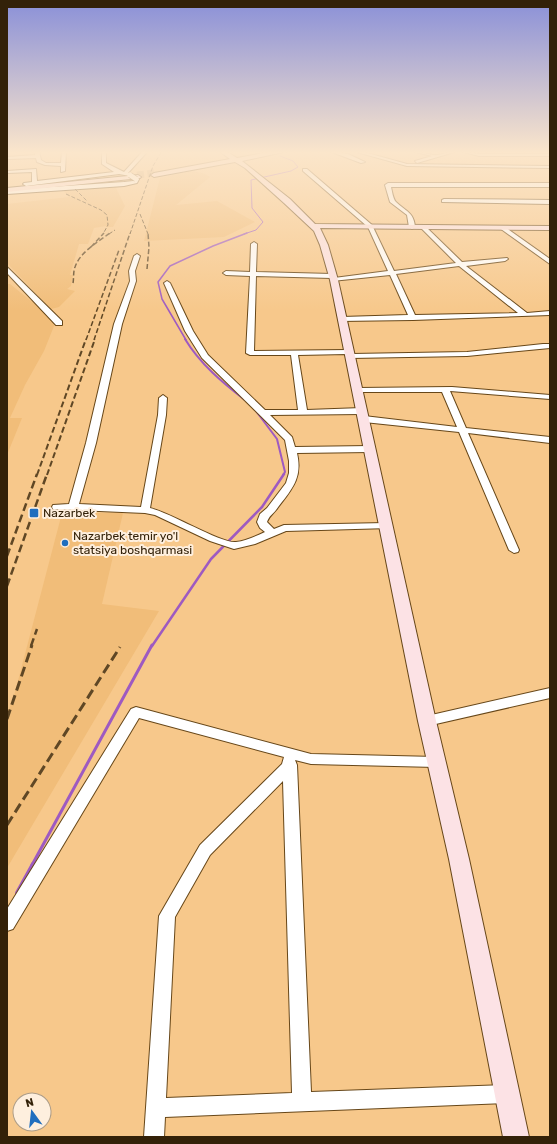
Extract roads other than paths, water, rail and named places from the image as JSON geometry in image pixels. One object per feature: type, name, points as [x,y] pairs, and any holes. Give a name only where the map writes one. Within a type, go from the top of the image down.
[{"type":"main road","points":[[289,204],[313,226],[320,235],[333,278],[358,390],[427,721],[459,859],[516,1137]]},
{"type":"main road","points":[[313,226],[550,228]]},
{"type":"street","points":[[345,204],[370,226],[413,318]]},
{"type":"street","points":[[396,204],[407,211],[413,220],[412,227]]},
{"type":"street","points":[[423,227],[459,263],[525,315]]},
{"type":"street","points":[[503,228],[550,262]]},
{"type":"street","points":[[254,244],[250,353],[294,352],[350,354],[467,354],[550,346]]},
{"type":"street","points":[[73,507],[91,443],[118,324],[133,281],[132,271],[137,256]]},
{"type":"street","points":[[226,273],[333,278],[392,273],[459,263],[506,259]]},
{"type":"street","points":[[7,269],[59,322]]},
{"type":"street","points":[[167,283],[189,331],[205,356],[289,439],[294,461],[294,473],[291,483],[271,510],[264,516],[262,522],[264,526],[273,533]]},
{"type":"street","points":[[342,320],[550,313]]},
{"type":"street","points":[[294,352],[303,412]]},
{"type":"street","points":[[358,390],[445,389],[550,397]]},
{"type":"street","points":[[445,389],[464,430],[514,550]]},
{"type":"street","points":[[145,510],[162,415],[163,398]]},
{"type":"street","points":[[262,413],[303,412],[363,415],[464,430],[550,440]]},
{"type":"street","points":[[291,450],[370,449]]},
{"type":"street","points":[[57,507],[145,510],[158,512],[214,539],[234,546],[251,542],[284,528],[386,526]]},
{"type":"street","points":[[427,721],[550,693]]},
{"type":"street","points":[[7,924],[136,712],[289,759],[436,762]]},
{"type":"street","points":[[289,759],[302,1102]]},
{"type":"street","points":[[154,1137],[157,1108],[167,916],[206,850],[289,759]]},
{"type":"street","points":[[157,1108],[506,1094]]},
{"type":"waterway","points":[[247,233],[256,230],[263,222],[252,208],[252,204]]},
{"type":"waterway","points":[[186,340],[162,299],[158,282],[170,266],[213,246],[247,233]]},
{"type":"waterway","points":[[185,339],[205,365],[220,380],[245,400]]},
{"type":"waterway","points":[[256,411],[277,439],[285,472],[283,475]]},
{"type":"waterway","points":[[152,646],[211,559],[262,507],[284,474]]},
{"type":"waterway","points":[[32,865],[152,645]]},
{"type":"waterway","points":[[17,893],[33,864]]},
{"type":"railway","points":[[89,204],[101,210],[107,215],[108,225],[103,234]]},
{"type":"railway","points":[[130,234],[140,204]]},
{"type":"railway","points":[[140,214],[148,234]]},
{"type":"railway","points":[[109,234],[115,230]]},
{"type":"railway","points":[[91,247],[104,233]]},
{"type":"railway","points":[[73,283],[74,269],[77,262],[85,252],[110,233]]},
{"type":"railway","points":[[94,340],[130,233]]},
{"type":"railway","points":[[147,269],[149,247],[148,233]]},
{"type":"railway","points":[[86,340],[119,250]]},
{"type":"railway","points":[[37,475],[86,339]]},
{"type":"railway","points":[[47,475],[95,339]]},
{"type":"railway","points":[[7,556],[37,474]]},
{"type":"railway","points":[[7,586],[47,474]]},
{"type":"railway","points":[[31,646],[37,629]]},
{"type":"railway","points":[[7,719],[32,645]]},
{"type":"railway","points":[[7,825],[120,647]]},
{"type":"place","name":"Nazarbek","points":[[34,513]]},
{"type":"place","name":"Nazarbek temir yo'l statsiya boshqarmasi","points":[[65,543]]}]
